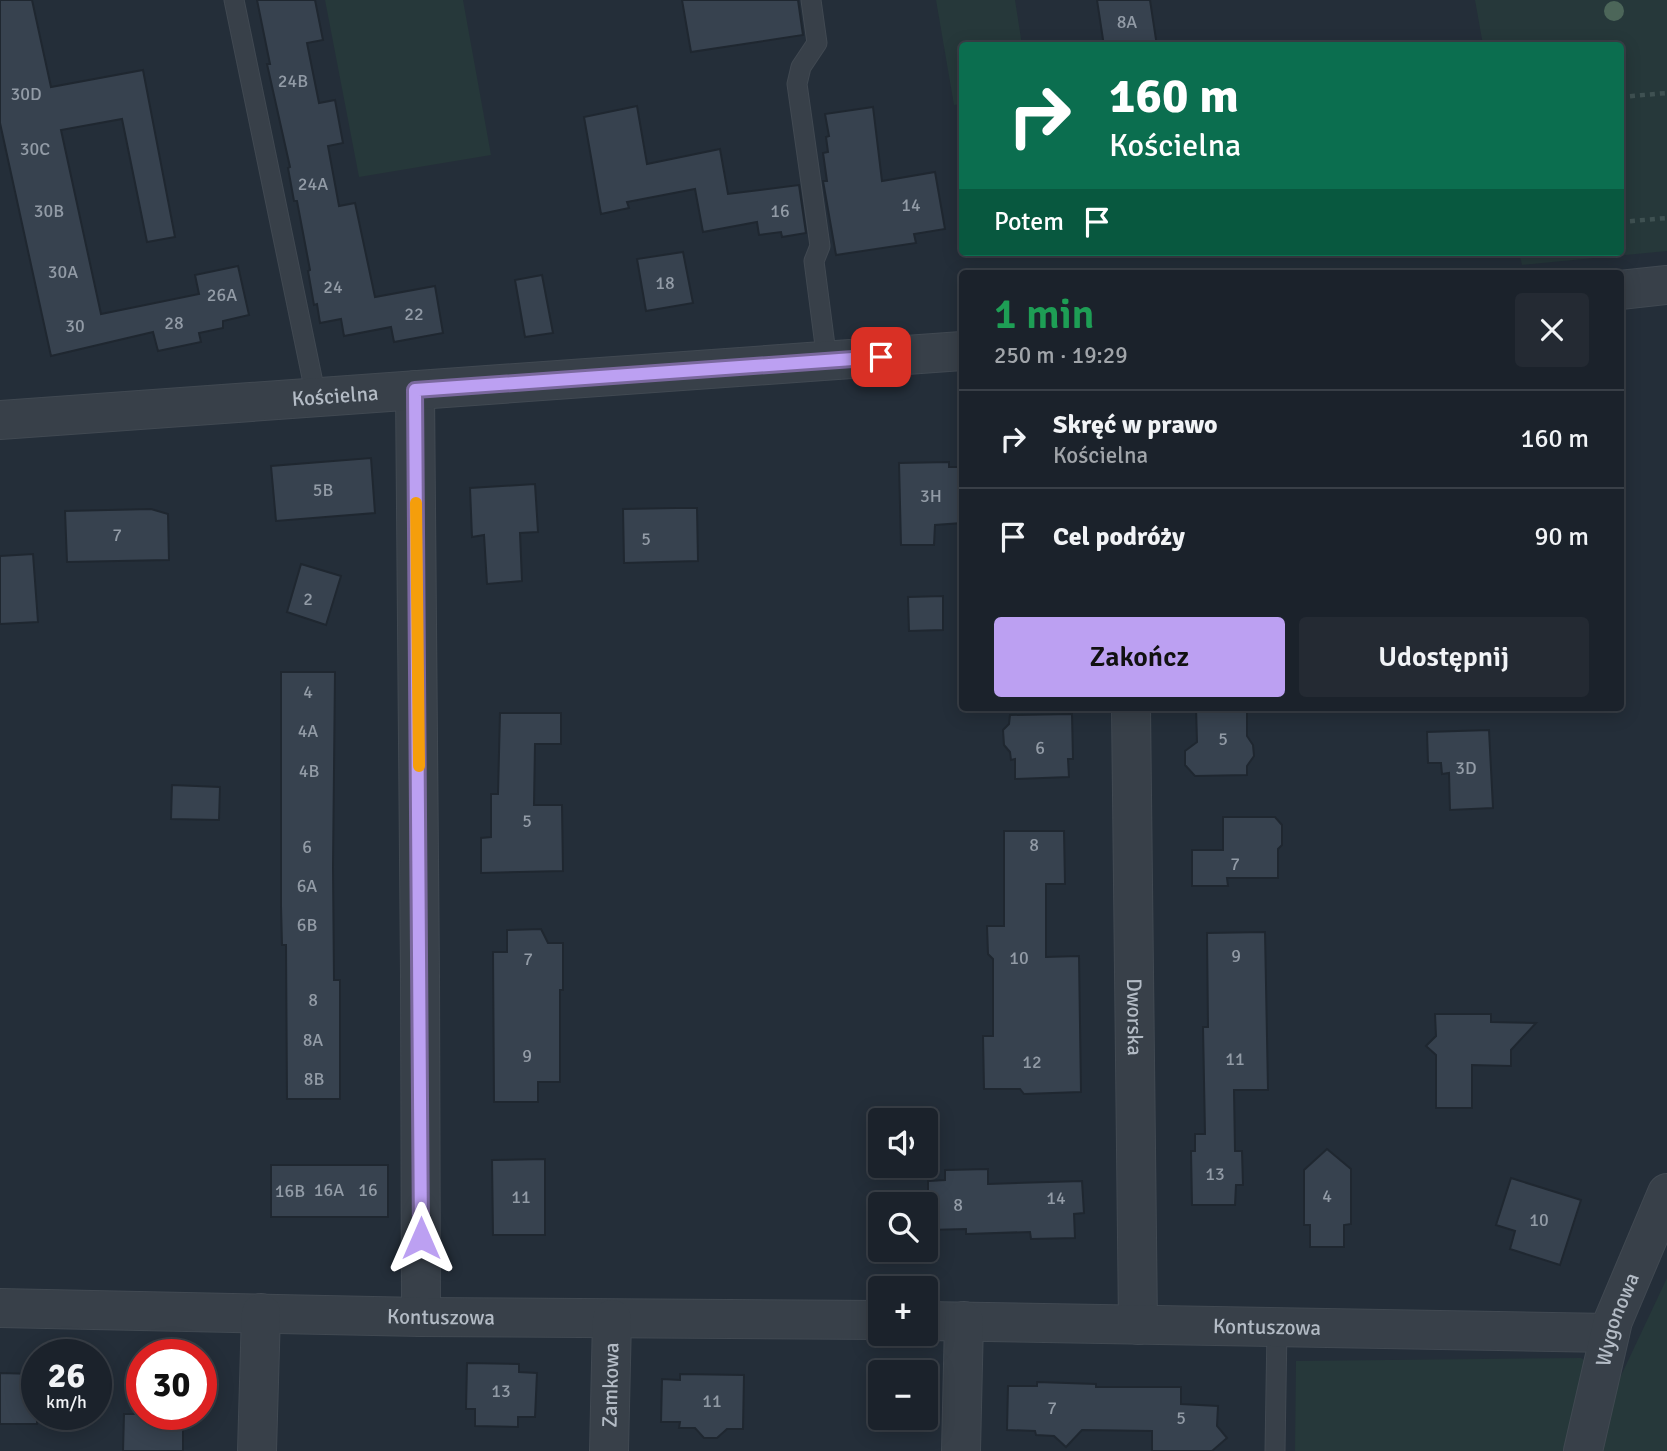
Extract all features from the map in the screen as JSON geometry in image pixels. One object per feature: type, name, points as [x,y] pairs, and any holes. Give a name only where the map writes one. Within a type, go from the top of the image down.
[{"type":"street","points":[[1624,290],[1667,285]]},
{"type":"street","name":"Kościelna","points":[[0,420],[959,351]]},
{"type":"street","points":[[415,390],[421,1317]]},
{"type":"street","name":"Dworska","points":[[1131,711],[1138,1325]]},
{"type":"street","name":"Wygonowa","points":[[1583,1451],[1613,1321],[1667,1193]]},
{"type":"street","name":"Kontuszowa","points":[[0,1308],[421,1317],[868,1320]]},
{"type":"street","points":[[257,1451],[261,1313]]},
{"type":"street","name":"Zamkowa","points":[[609,1451],[612,1319]]},
{"type":"street","name":"Kontuszowa","points":[[938,1321],[1610,1333]]},
{"type":"street","points":[[961,1451],[964,1321]]},
{"type":"lane","points":[[234,0],[316,397]]},
{"type":"lane","points":[[811,0],[817,43],[801,67],[797,84],[820,246],[814,261],[827,360]]},
{"type":"lane","points":[[1275,1451],[1277,1328]]},
{"type":"path","points":[[1624,97],[1667,93]]},
{"type":"path","points":[[1624,222],[1667,218]]},
{"type":"shaded area","points":[[325,0],[463,0],[491,155],[359,177]]},
{"type":"shaded area","points":[[936,0],[1015,0],[1022,42],[959,42],[959,104],[954,105]]},
{"type":"shaded area","points":[[1475,0],[1667,0],[1667,251],[1624,255],[1624,42],[1482,42]]},
{"type":"shaded area","points":[[1520,256],[1615,256],[1522,265]]},
{"type":"shaded area","points":[[1667,1278],[1667,1451],[1295,1451],[1296,1361],[1581,1358],[1618,1382]]},
{"type":"building","points":[[0,0],[32,0],[51,87],[143,70],[175,237],[147,242],[122,119],[61,130],[101,314],[199,294],[195,275],[238,266],[249,315],[223,321],[223,328],[199,333],[201,342],[158,351],[153,332],[51,356],[0,123]]},
{"type":"building","points":[[257,0],[315,0],[323,40],[307,43],[319,103],[335,100],[343,143],[328,146],[339,206],[355,203],[375,297],[435,286],[443,333],[394,342],[391,327],[344,336],[341,319],[320,323],[317,304],[314,305],[308,271],[310,270],[267,64],[270,64]]},
{"type":"building","points":[[682,0],[798,0],[803,35],[691,52]]},
{"type":"building","points":[[1097,0],[1150,0],[1156,42],[1103,42]]},
{"type":"building","points":[[637,106],[647,164],[720,149],[728,194],[799,185],[806,233],[782,237],[781,232],[759,235],[757,222],[703,232],[695,189],[627,202],[629,208],[601,214],[584,117]]},
{"type":"building","points":[[873,107],[882,181],[935,172],[945,229],[914,234],[916,243],[836,255],[823,181],[827,181],[823,153],[828,152],[826,137],[829,136],[825,114]]},
{"type":"building","points":[[683,252],[693,303],[646,311],[637,259]]},
{"type":"building","points":[[542,275],[553,333],[525,337],[515,280]]},
{"type":"building","points":[[371,458],[375,513],[276,521],[271,466]]},
{"type":"building","points":[[949,462],[949,467],[959,467],[959,523],[935,525],[934,545],[901,545],[899,463]]},
{"type":"building","points":[[535,484],[538,532],[520,533],[522,581],[487,584],[484,535],[472,537],[470,488]]},
{"type":"building","points":[[697,508],[698,561],[624,563],[623,509]]},
{"type":"building","points":[[151,509],[168,514],[169,560],[67,562],[65,511]]},
{"type":"building","points":[[33,554],[38,622],[0,624],[0,556]]},
{"type":"building","points":[[301,564],[341,576],[326,625],[287,612]]},
{"type":"building","points":[[943,596],[943,630],[909,631],[908,597]]},
{"type":"building","points":[[281,672],[335,672],[334,980],[340,980],[340,1099],[287,1099],[286,945],[282,945],[281,906]]},
{"type":"building","points":[[1196,711],[1247,711],[1247,736],[1253,745],[1254,756],[1247,766],[1247,775],[1195,776],[1185,765],[1185,751],[1197,742]]},
{"type":"building","points":[[500,713],[561,713],[561,744],[535,744],[534,805],[562,805],[563,871],[481,873],[481,838],[491,837],[491,794],[498,794]]},
{"type":"building","points":[[1072,714],[1073,759],[1068,759],[1069,777],[1015,779],[1015,759],[1011,760],[1010,752],[1004,745],[1003,730],[1009,724],[1010,715]]},
{"type":"building","points":[[1489,730],[1493,808],[1450,810],[1449,773],[1442,774],[1441,763],[1428,763],[1427,732]]},
{"type":"building","points":[[172,785],[220,787],[219,820],[171,819]]},
{"type":"building","points":[[1223,817],[1275,817],[1282,825],[1282,845],[1278,849],[1278,878],[1227,878],[1228,886],[1192,886],[1192,850],[1223,850]]},
{"type":"building","points":[[1004,831],[1064,831],[1065,884],[1046,884],[1046,957],[1079,956],[1081,1092],[1024,1094],[1020,1089],[984,1089],[983,1036],[993,1036],[993,959],[988,954],[987,926],[1004,926]]},
{"type":"building","points":[[541,929],[548,943],[563,943],[560,1082],[538,1082],[538,1102],[494,1102],[493,952],[507,952],[507,930]]},
{"type":"building","points":[[1265,932],[1268,1090],[1234,1090],[1235,1151],[1242,1151],[1243,1185],[1236,1185],[1235,1205],[1192,1205],[1191,1151],[1195,1151],[1195,1134],[1205,1134],[1203,1027],[1208,1027],[1207,933]]},
{"type":"building","points":[[1435,1014],[1491,1014],[1491,1022],[1536,1023],[1511,1050],[1511,1066],[1472,1065],[1472,1108],[1436,1108],[1436,1055],[1426,1046],[1436,1036]]},
{"type":"building","points":[[1327,1149],[1351,1169],[1351,1224],[1344,1225],[1344,1247],[1310,1247],[1310,1225],[1304,1225],[1304,1170]]},
{"type":"building","points":[[545,1159],[545,1235],[493,1235],[492,1160]]},
{"type":"building","points":[[271,1165],[388,1165],[388,1217],[271,1217]]},
{"type":"building","points":[[988,1169],[988,1184],[1082,1181],[1084,1213],[1074,1214],[1075,1238],[1031,1239],[1030,1232],[966,1234],[966,1229],[938,1230],[938,1192],[928,1192],[928,1181],[945,1180],[945,1170]]},
{"type":"building","points":[[1511,1178],[1581,1200],[1560,1265],[1510,1249],[1515,1231],[1496,1225]]},
{"type":"building","points":[[467,1363],[519,1364],[519,1372],[537,1373],[535,1417],[518,1417],[518,1427],[475,1426],[475,1409],[466,1409]]},
{"type":"building","points":[[0,1373],[21,1374],[21,1424],[0,1424]]},
{"type":"building","points":[[680,1374],[744,1375],[743,1429],[727,1429],[717,1438],[704,1438],[695,1428],[679,1428],[680,1422],[661,1422],[662,1379],[680,1380]]},
{"type":"building","points":[[1037,1382],[1096,1384],[1096,1387],[1181,1387],[1181,1404],[1218,1406],[1217,1426],[1227,1438],[1212,1451],[1152,1451],[1152,1431],[1082,1430],[1066,1447],[1054,1436],[1036,1435],[1035,1431],[1007,1430],[1008,1386],[1037,1386]]},
{"type":"building","points":[[124,1414],[126,1430],[183,1430],[183,1451],[123,1451]]},
{"type":"slow traffic","points":[[416,503],[419,766]]},
{"type":"route","points":[[421,1238],[415,390],[881,357]]}]
